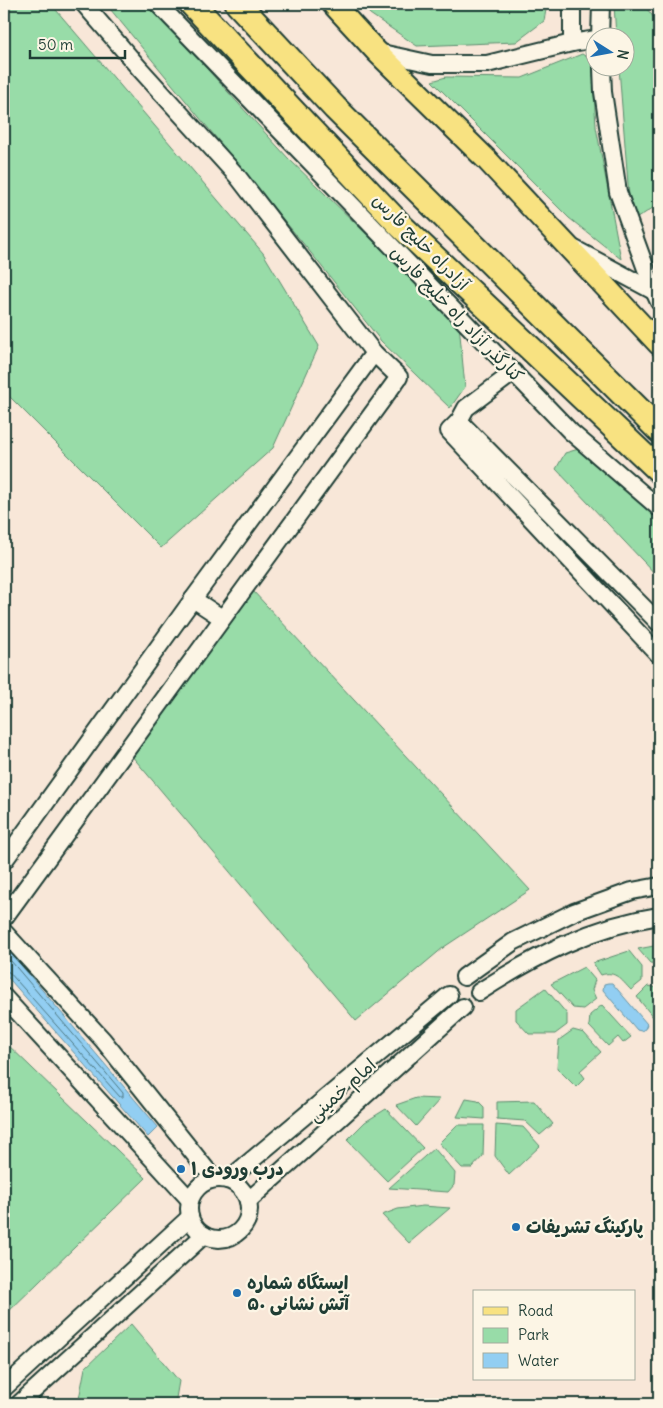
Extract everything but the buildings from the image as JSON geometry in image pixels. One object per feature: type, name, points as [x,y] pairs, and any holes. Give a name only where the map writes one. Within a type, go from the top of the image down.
[{"type":"highway","name":"آزادراه خلیج فارس","points":[[192,4],[401,226],[659,470]]},
{"type":"highway","name":"آزادراه خلیج فارس","points":[[238,4],[336,108],[659,430]]},
{"type":"main road","points":[[333,4],[377,52],[488,160],[659,344]]},
{"type":"street","points":[[4,918],[399,377],[374,353],[238,177],[84,4]]},
{"type":"street","name":"کنارگذر آزاد راه خلیج فارس","points":[[158,4],[571,432],[659,508]]},
{"type":"street","points":[[572,4],[572,43]]},
{"type":"street","points":[[600,4],[600,28]]},
{"type":"street","points":[[377,52],[432,64],[487,64],[586,41]]},
{"type":"street","points":[[602,78],[618,192],[657,295]]},
{"type":"street","points":[[562,241],[657,295]]},
{"type":"street","points":[[4,861],[374,353]]},
{"type":"street","points":[[514,372],[466,408],[459,421],[449,431],[659,655]]},
{"type":"street","points":[[459,421],[659,623]]},
{"type":"street","points":[[193,599],[222,618]]},
{"type":"street","points":[[659,886],[632,891],[574,912],[512,942],[464,977],[452,982],[449,995],[454,1004],[463,1007],[474,1003],[479,992],[520,966],[590,933],[659,916]]},
{"type":"street","points":[[4,932],[103,1040],[221,1179],[241,1188],[248,1202],[249,1212],[246,1221],[241,1230],[233,1236],[218,1239],[204,1235],[193,1224],[190,1217],[190,1200],[193,1192],[199,1186],[221,1179]]},
{"type":"street","points":[[464,977],[473,980],[479,992]]},
{"type":"street","name":"امام خمینی","points":[[221,1179],[449,995]]},
{"type":"street","points":[[4,997],[190,1200]]},
{"type":"street","name":"امام خمینی","points":[[248,1202],[463,1007]]},
{"type":"street","points":[[4,1388],[190,1217]]},
{"type":"street","points":[[19,1404],[204,1235]]},
{"type":"green space","points":[[4,4],[51,4],[263,253],[319,346],[273,448],[161,548],[4,391]]},
{"type":"green space","points":[[106,4],[148,4],[288,158],[459,324],[465,387],[450,408],[381,341]]},
{"type":"green space","points":[[361,4],[547,4],[544,21],[516,42],[417,46],[370,14]]},
{"type":"green space","points":[[614,4],[643,4],[659,24],[659,204],[631,222],[620,78],[636,78],[636,28],[615,28]]},
{"type":"green space","points":[[582,54],[586,56],[586,78],[593,78],[596,127],[621,259],[569,218],[432,81],[446,77],[522,78]]},
{"type":"green space","points":[[582,448],[631,486],[659,516],[659,578],[556,469],[565,453]]},
{"type":"green space","points":[[253,591],[530,890],[444,947],[356,1021],[131,755]]},
{"type":"green space","points":[[659,945],[659,964],[650,963],[638,949]]},
{"type":"green space","points":[[629,951],[642,967],[642,981],[631,990],[614,975],[601,975],[593,963]]},
{"type":"green space","points":[[584,967],[595,980],[592,990],[596,999],[583,1009],[573,1008],[551,984]]},
{"type":"green space","points":[[648,986],[659,988],[659,1002],[655,1007],[659,1012],[653,1017],[637,997]]},
{"type":"green space","points":[[545,988],[567,1014],[567,1025],[555,1034],[529,1034],[516,1020],[516,1009]]},
{"type":"green space","points":[[602,1005],[631,1037],[623,1043],[618,1037],[608,1046],[589,1026],[590,1015]]},
{"type":"green space","points":[[573,1030],[584,1033],[601,1052],[580,1071],[585,1078],[576,1087],[557,1068],[559,1040]]},
{"type":"green space","points":[[4,1041],[146,1178],[4,1316]]},
{"type":"green space","points":[[416,1098],[440,1099],[416,1126],[396,1105]]},
{"type":"green space","points":[[466,1099],[478,1101],[484,1107],[484,1119],[457,1117]]},
{"type":"green space","points":[[534,1101],[553,1124],[540,1135],[525,1121],[497,1119],[497,1102]]},
{"type":"green space","points":[[386,1109],[423,1148],[387,1181],[347,1140],[365,1122]]},
{"type":"green space","points":[[457,1125],[484,1125],[483,1156],[472,1168],[462,1168],[439,1143]]},
{"type":"green space","points":[[496,1125],[523,1127],[540,1146],[509,1175],[495,1156]]},
{"type":"green space","points":[[434,1148],[455,1173],[454,1185],[448,1192],[389,1188]]},
{"type":"green space","points":[[423,1206],[450,1208],[409,1243],[382,1215],[398,1209]]},
{"type":"green space","points":[[131,1324],[179,1381],[175,1404],[78,1404],[85,1368]]},
{"type":"water","points":[[10,952],[158,1127],[148,1137],[4,973],[4,957]]},
{"type":"water","points":[[612,983],[647,1024],[645,1029],[637,1030],[603,990],[604,984]]},
{"type":"place","name":"درب ورودی ۱","points":[[181,1169]]},
{"type":"place","name":"پارکینگ تشریفات","points":[[516,1227]]},
{"type":"place","name":"ایستگاه شماره ۵۰ آتش نشانی","points":[[237,1293]]}]
